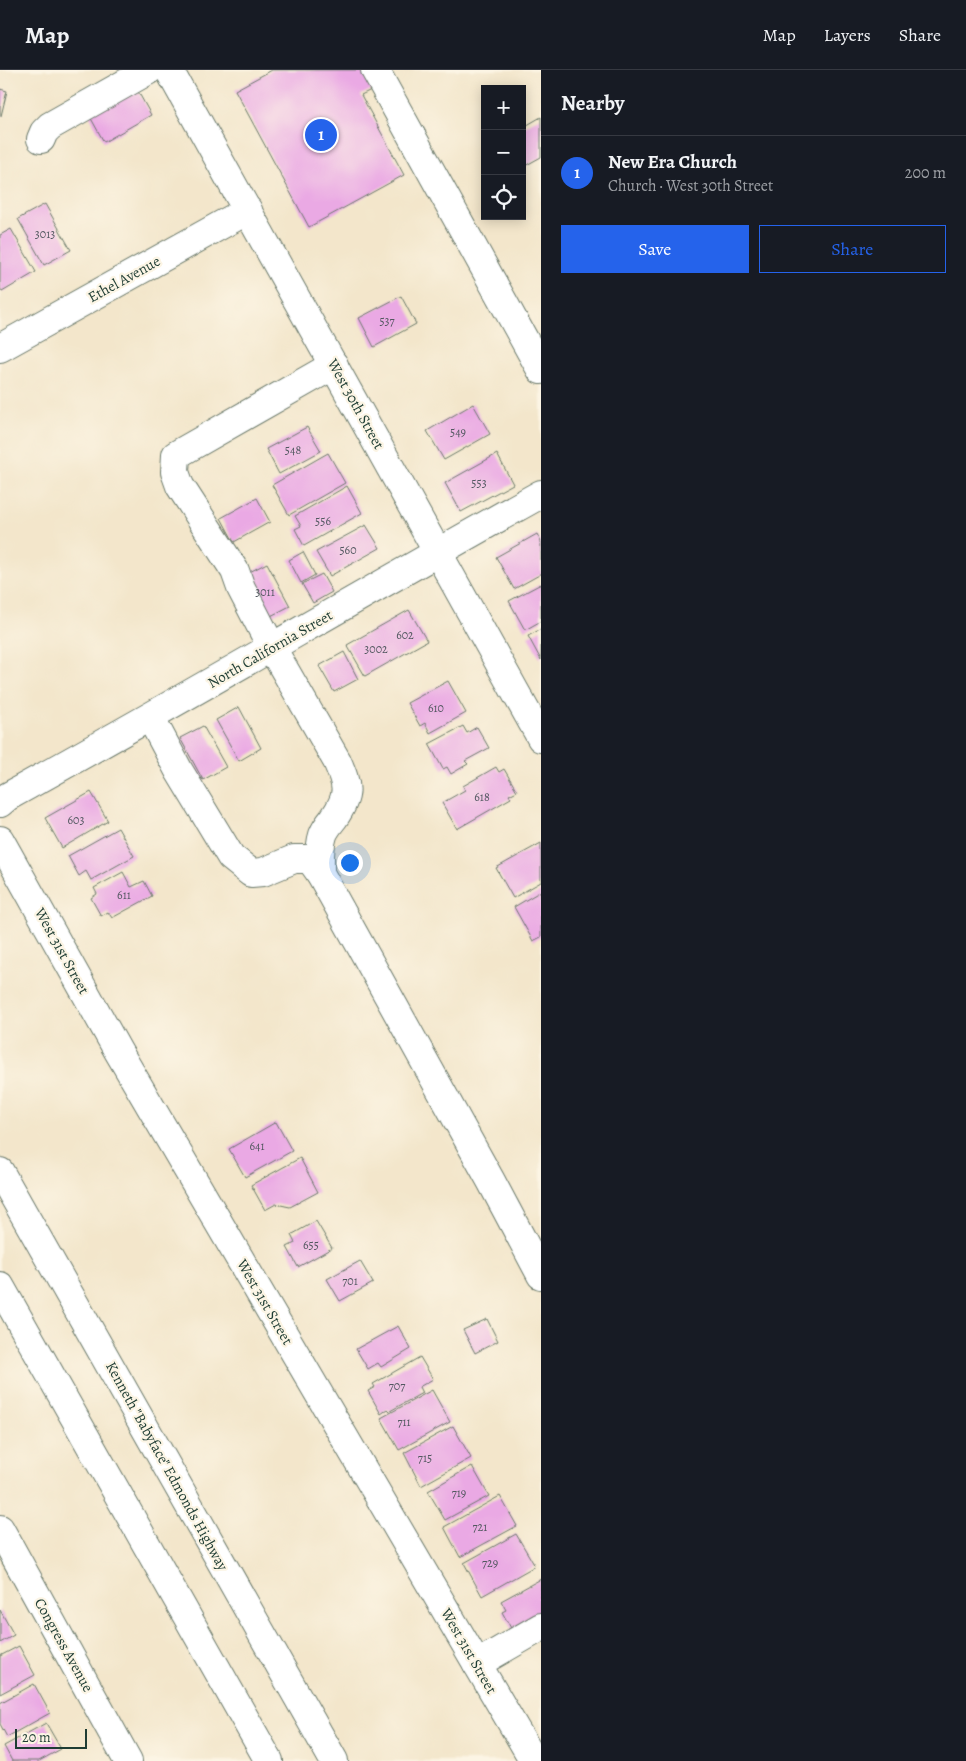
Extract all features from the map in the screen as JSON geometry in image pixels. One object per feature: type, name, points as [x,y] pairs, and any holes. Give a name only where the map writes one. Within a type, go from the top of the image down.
[{"type":"main road","points":[[375,70],[541,370]]},
{"type":"main road","points":[[41,139],[44,132],[50,126],[170,72]]},
{"type":"main road","name":"West 30th Street","points":[[170,72],[541,738]]},
{"type":"main road","name":"Ethel Avenue","points":[[0,348],[248,210]]},
{"type":"main road","points":[[320,873],[320,856],[324,833],[337,813],[347,790],[344,777],[337,761],[272,648],[241,588],[235,571],[180,486],[176,472],[176,455],[334,365]]},
{"type":"main road","name":"North California Street","points":[[0,803],[7,797],[151,718],[541,494]]},
{"type":"main road","points":[[151,718],[179,771],[231,857],[251,874],[263,872],[294,859],[310,859],[320,873],[487,1172],[541,1275]]},
{"type":"main road","name":"West 31st Street","points":[[0,840],[118,1051],[534,1761]]},
{"type":"main road","name":"Kenneth \"Babyface\" Edmonds Highway","points":[[0,1172],[334,1761]]},
{"type":"main road","points":[[0,1286],[269,1761]]},
{"type":"main road","name":"Congress Avenue","points":[[0,1529],[128,1761]]},
{"type":"main road","points":[[477,1664],[541,1627]]},
{"type":"building","points":[[272,70],[362,70],[373,89],[361,95],[404,175],[309,227],[235,90]]},
{"type":"building","points":[[135,86],[151,115],[104,142],[88,113]]},
{"type":"building","points":[[0,89],[7,91],[1,116],[0,116]]},
{"type":"building","points":[[541,117],[541,157],[526,165],[526,130],[526,126]]},
{"type":"building","points":[[45,204],[71,250],[44,265],[18,219]]},
{"type":"building","points":[[11,229],[36,272],[2,292],[0,288],[0,235]]},
{"type":"building","points":[[401,296],[416,324],[374,347],[359,318]]},
{"type":"building","points":[[473,404],[490,434],[444,460],[427,431]]},
{"type":"building","points":[[307,427],[321,451],[279,474],[266,449]]},
{"type":"building","points":[[328,453],[345,483],[289,515],[272,485]]},
{"type":"building","points":[[497,454],[513,484],[461,512],[445,483]]},
{"type":"building","points":[[347,486],[362,513],[304,546],[295,529],[301,526],[295,516]]},
{"type":"building","points":[[257,498],[270,522],[234,542],[221,518]]},
{"type":"building","points":[[366,525],[380,548],[330,576],[316,552]]},
{"type":"building","points":[[537,534],[541,542],[541,574],[514,589],[496,557]]},
{"type":"building","points":[[303,552],[315,575],[301,583],[289,560]]},
{"type":"building","points":[[267,563],[290,606],[263,620],[240,577]]},
{"type":"building","points":[[322,574],[332,592],[313,603],[302,584]]},
{"type":"building","points":[[541,584],[541,621],[525,630],[509,601]]},
{"type":"building","points":[[409,610],[427,641],[365,676],[347,645]]},
{"type":"building","points":[[541,629],[541,660],[528,636]]},
{"type":"building","points":[[344,652],[358,679],[334,692],[319,666]]},
{"type":"building","points":[[448,681],[466,713],[430,733],[425,723],[420,726],[407,703]]},
{"type":"building","points":[[239,707],[261,748],[239,761],[216,720]]},
{"type":"building","points":[[203,726],[226,767],[203,780],[180,738]]},
{"type":"building","points":[[463,726],[467,733],[477,727],[489,748],[465,761],[468,764],[451,774],[447,767],[443,769],[429,744]]},
{"type":"building","points":[[496,767],[499,772],[504,769],[517,791],[509,795],[511,798],[457,829],[442,803],[465,790],[463,786]]},
{"type":"building","points":[[91,792],[108,821],[62,848],[45,818]]},
{"type":"building","points":[[118,828],[134,856],[91,880],[86,871],[79,876],[68,856]]},
{"type":"building","points":[[541,843],[541,882],[513,898],[496,868]]},
{"type":"building","points":[[123,872],[131,887],[144,881],[152,896],[112,918],[108,912],[101,916],[91,898],[97,894],[94,888]]},
{"type":"building","points":[[541,891],[541,937],[533,941],[514,907]]},
{"type":"building","points":[[276,1122],[292,1151],[245,1177],[229,1149]]},
{"type":"building","points":[[300,1158],[318,1192],[290,1207],[276,1204],[265,1210],[251,1185]]},
{"type":"building","points":[[316,1221],[332,1248],[298,1267],[287,1247],[295,1243],[291,1235]]},
{"type":"building","points":[[360,1261],[373,1283],[340,1301],[327,1279]]},
{"type":"building","points":[[487,1319],[498,1341],[475,1353],[463,1330]]},
{"type":"building","points":[[398,1326],[411,1349],[381,1367],[378,1363],[368,1369],[356,1349]]},
{"type":"building","points":[[420,1357],[433,1379],[419,1387],[422,1393],[381,1414],[368,1391],[375,1387],[373,1384]]},
{"type":"building","points":[[432,1390],[450,1422],[399,1450],[381,1418]]},
{"type":"building","points":[[453,1426],[471,1458],[421,1486],[404,1453]]},
{"type":"building","points":[[472,1466],[489,1496],[445,1520],[428,1491]]},
{"type":"building","points":[[500,1496],[517,1526],[460,1557],[444,1527]]},
{"type":"building","points":[[516,1534],[535,1566],[482,1596],[464,1563]]},
{"type":"building","points":[[541,1579],[541,1617],[512,1630],[502,1612],[506,1610],[501,1601]]},
{"type":"building","points":[[0,1610],[14,1635],[0,1643]]},
{"type":"building","points":[[19,1646],[35,1675],[0,1694],[0,1656]]},
{"type":"building","points":[[34,1684],[50,1713],[7,1737],[0,1724],[0,1703]]},
{"type":"building","points":[[46,1723],[61,1749],[39,1761],[12,1761],[4,1746]]},
{"type":"place","name":"New Era Church","points":[[321,135]]}]
